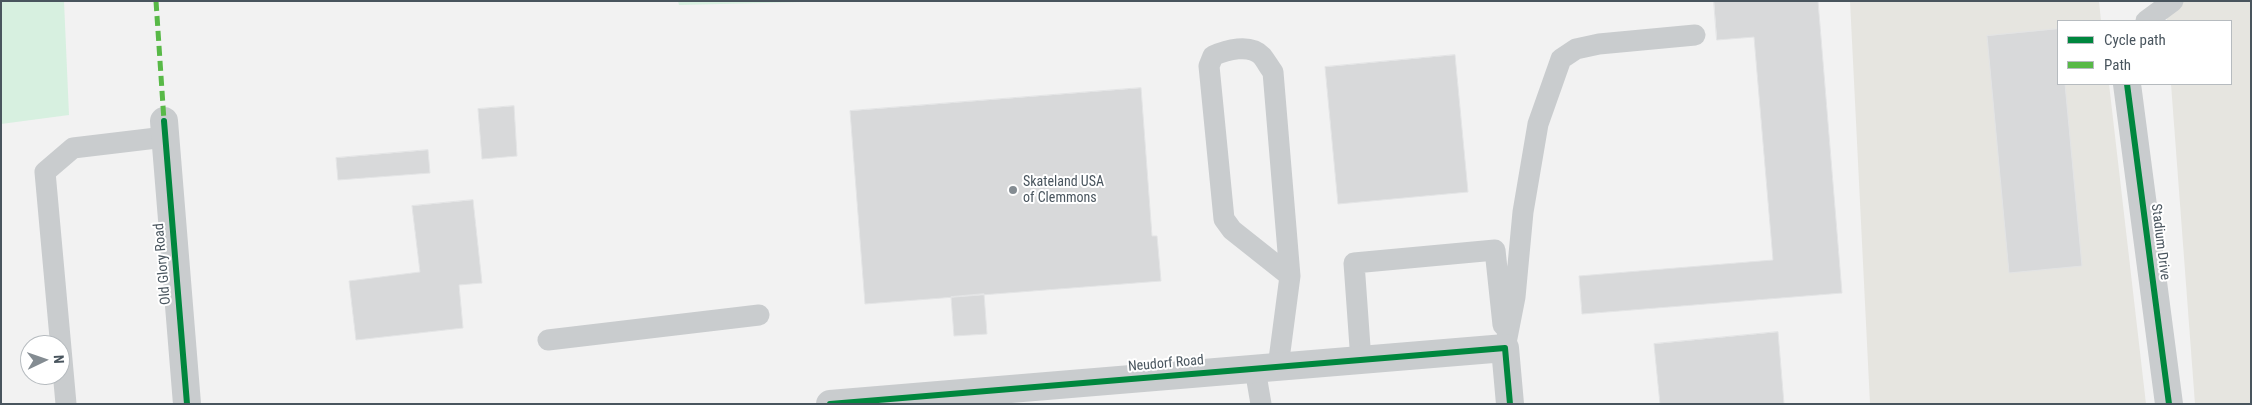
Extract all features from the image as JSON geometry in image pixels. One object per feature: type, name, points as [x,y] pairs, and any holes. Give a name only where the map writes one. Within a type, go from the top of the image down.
[{"type":"street","name":"Stadium Drive","points":[[2127,85],[2169,404]]},
{"type":"street","name":"Old Glory Road","points":[[164,129],[187,404]]},
{"type":"street","name":"Neudorf Road","points":[[830,404],[1505,348]]},
{"type":"street","points":[[1505,348],[1510,404]]},
{"type":"lane","points":[[2147,20],[2173,1]]},
{"type":"lane","points":[[1505,348],[1515,297],[1523,212],[1538,124],[1561,59],[1576,49],[1599,44],[1695,35]]},
{"type":"lane","points":[[1261,404],[1267,368],[1290,276],[1273,72],[1260,54],[1246,49],[1228,49],[1213,56],[1209,66],[1224,219],[1232,230],[1290,276]]},
{"type":"lane","points":[[66,404],[45,172],[73,148],[164,129]]},
{"type":"lane","points":[[1361,361],[1354,263],[1495,250],[1505,348]]},
{"type":"lane","points":[[548,340],[759,314]]},
{"type":"shaded area","points":[[1850,1],[2099,1],[2101,20],[2057,20],[2057,85],[2109,85],[2146,404],[1870,404]]},
{"type":"shaded area","points":[[2165,1],[2251,1],[2251,404],[2195,404],[2171,85],[2232,85],[2232,20],[2167,20]]},
{"type":"green space","points":[[1,1],[64,1],[69,115],[1,124]]},
{"type":"green space","points":[[678,1],[846,1],[679,5]]},
{"type":"building","points":[[1714,1],[1818,1],[1842,293],[1582,314],[1579,276],[1773,260],[1754,37],[1717,40]]},
{"type":"building","points":[[2057,29],[2057,85],[2065,85],[2082,266],[2009,273],[1987,36]]},
{"type":"building","points":[[1455,55],[1468,192],[1338,204],[1325,67]]},
{"type":"building","points":[[1141,88],[1152,236],[1157,236],[1161,281],[865,304],[850,111]]},
{"type":"building","points":[[514,106],[517,156],[482,159],[478,109]]},
{"type":"building","points":[[428,150],[430,173],[338,180],[336,158]]},
{"type":"building","points":[[473,200],[482,283],[459,285],[463,328],[356,340],[349,281],[420,272],[412,206]]},
{"type":"building","points":[[984,294],[987,334],[954,336],[951,297]]},
{"type":"building","points":[[1778,332],[1784,404],[1660,404],[1654,344]]},
{"type":"marked path","points":[[156,1],[164,121]]},
{"type":"cycle path","points":[[2127,85],[2169,404]]},
{"type":"cycle path","points":[[164,121],[187,404]]},
{"type":"cycle path","points":[[830,404],[1505,348],[1510,404]]},
{"type":"place","name":"Skateland USA of Clemmons","points":[[1013,190]]}]
